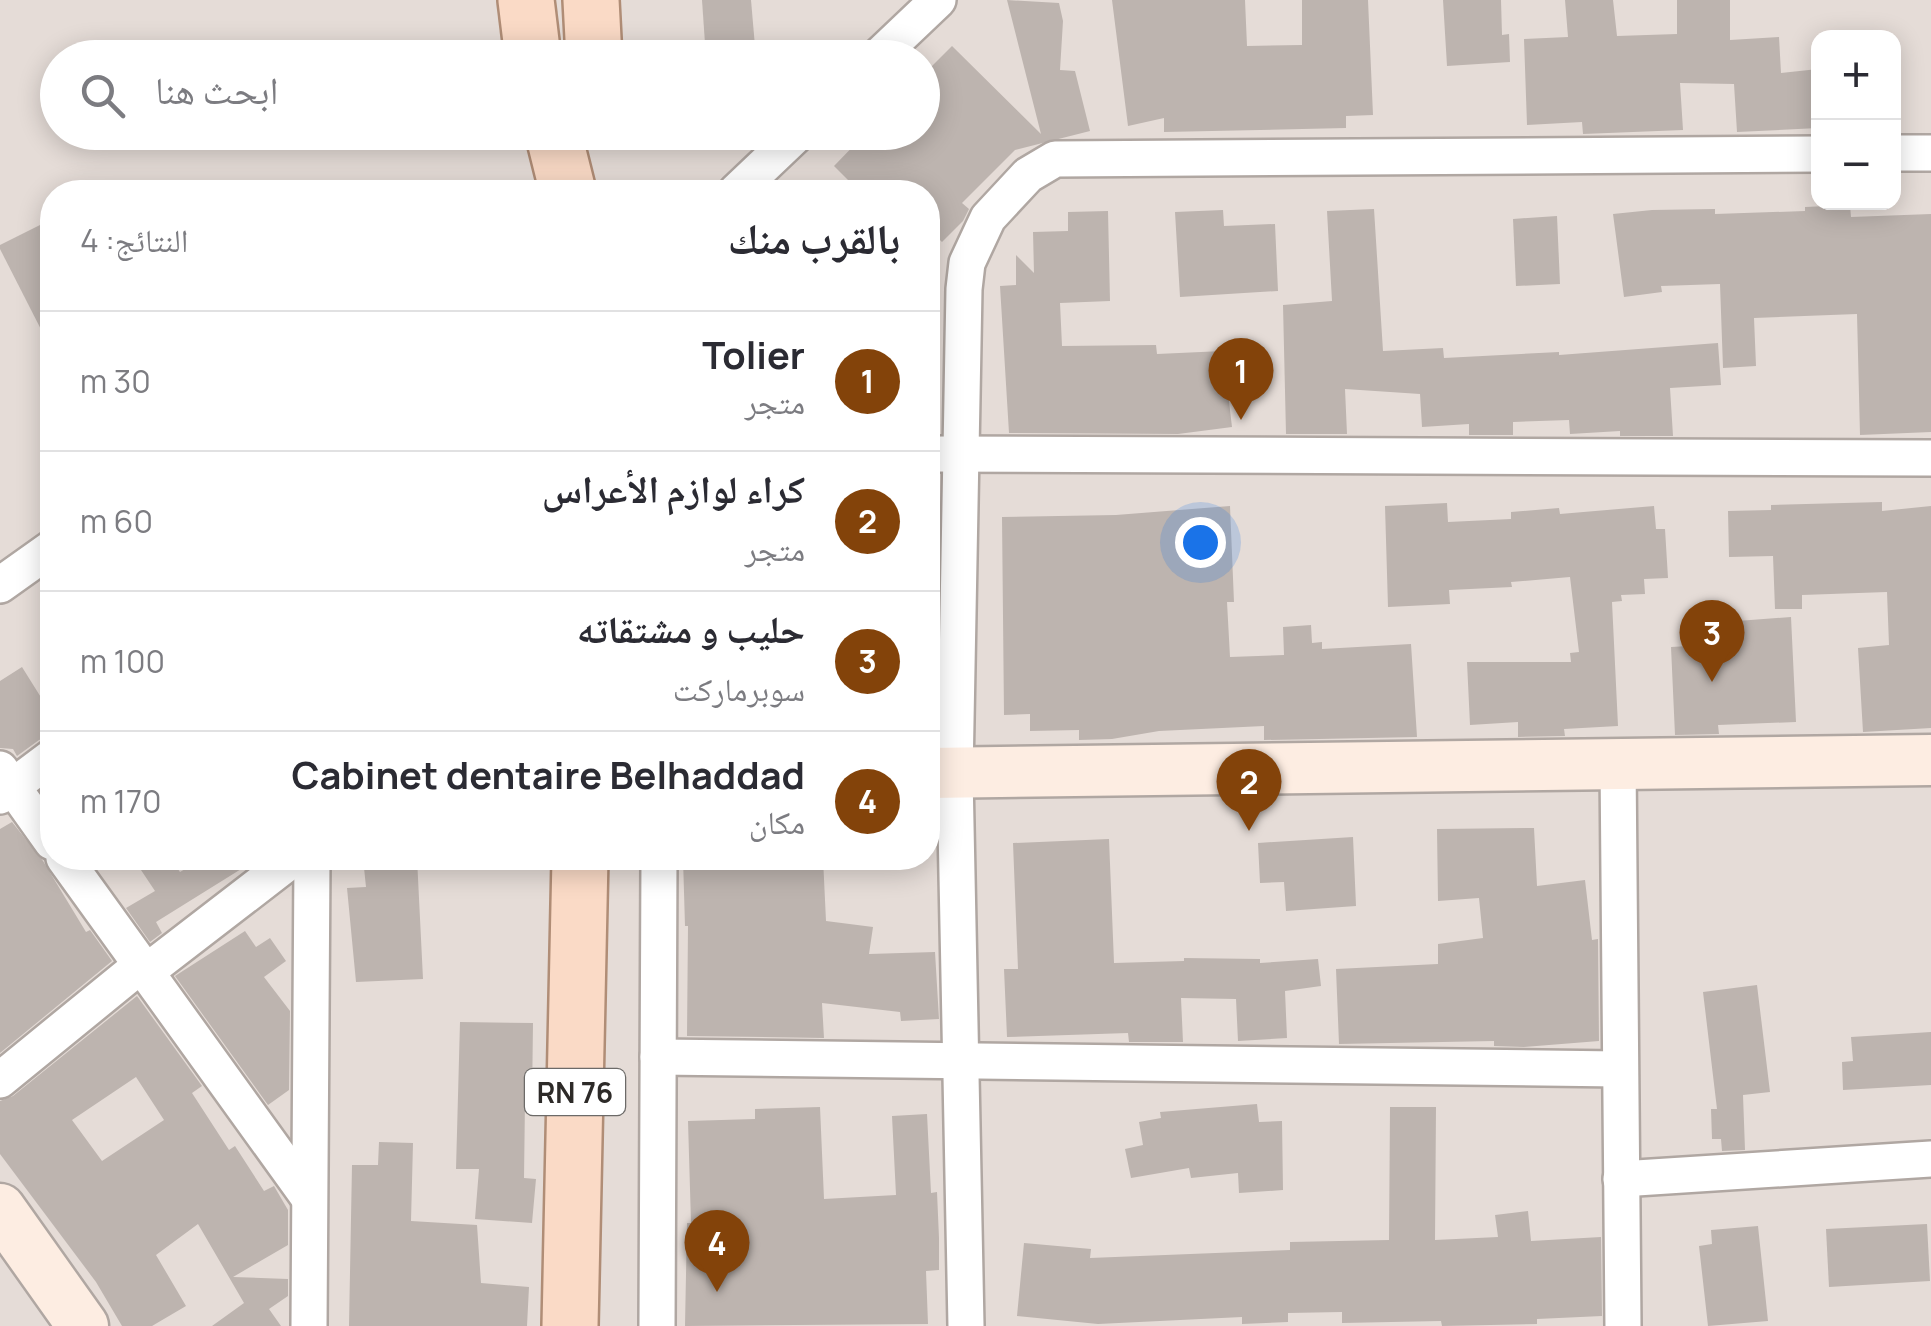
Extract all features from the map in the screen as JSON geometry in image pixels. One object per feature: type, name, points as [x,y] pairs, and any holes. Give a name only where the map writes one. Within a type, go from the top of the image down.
[{"type":"main road","points":[[526,0],[532,40]]},
{"type":"main road","points":[[590,0],[593,40]]},
{"type":"main road","points":[[558,150],[565,180]]},
{"type":"main road","points":[[570,180],[576,150]]},
{"type":"main road","points":[[942,774],[1931,760]]},
{"type":"main road","name":"RN 76","points":[[570,1326],[580,870]]},
{"type":"main road","points":[[0,1209],[83,1326]]},
{"type":"street","points":[[897,40],[938,0]]},
{"type":"street","points":[[749,180],[780,150]]},
{"type":"street","points":[[1901,153],[1931,153]]},
{"type":"street","points":[[966,1326],[963,1060],[942,774],[945,454],[962,356],[968,263],[988,218],[1028,174],[1055,159],[1811,154]]},
{"type":"street","points":[[945,454],[1931,458]]},
{"type":"street","points":[[0,584],[40,556]]},
{"type":"street","points":[[1618,762],[1622,1326]]},
{"type":"street","points":[[40,764],[4,784],[40,828]]},
{"type":"street","points":[[73,870],[309,1198]]},
{"type":"street","points":[[0,1080],[278,870]]},
{"type":"street","points":[[309,1326],[312,870]]},
{"type":"street","points":[[656,1326],[659,870]]},
{"type":"street","points":[[658,1056],[1619,1068]]},
{"type":"street","points":[[1620,1178],[1931,1159]]},
{"type":"building","points":[[702,0],[751,0],[754,40],[705,40]]},
{"type":"building","points":[[1007,0],[1059,3],[1063,21],[1060,70],[1075,71],[1090,131],[1015,150],[962,203],[969,209],[963,221],[942,242],[940,180],[848,180],[834,166],[850,150],[940,150],[940,58],[952,46],[1041,134]]},
{"type":"building","points":[[1112,0],[1245,0],[1247,46],[1302,45],[1302,0],[1368,0],[1373,115],[1346,116],[1346,128],[1164,132],[1164,118],[1128,126]]},
{"type":"building","points":[[1443,0],[1501,0],[1502,35],[1509,34],[1510,62],[1447,66]]},
{"type":"building","points":[[1565,0],[1613,0],[1617,36],[1677,34],[1677,0],[1730,0],[1730,40],[1779,37],[1781,73],[1811,70],[1811,128],[1737,132],[1734,84],[1680,83],[1683,130],[1583,134],[1582,122],[1527,125],[1524,39],[1568,37]]},
{"type":"building","points":[[1805,207],[1850,210],[1851,217],[1931,214],[1931,432],[1860,435],[1857,314],[1754,318],[1756,366],[1723,368],[1720,284],[1661,286],[1662,292],[1624,297],[1613,214],[1715,209],[1715,214],[1805,211]]},
{"type":"building","points":[[1374,209],[1383,351],[1443,348],[1444,358],[1559,355],[1718,343],[1721,385],[1670,388],[1673,436],[1620,436],[1620,431],[1570,434],[1569,420],[1513,422],[1513,435],[1469,435],[1469,424],[1422,427],[1420,394],[1345,389],[1347,434],[1286,434],[1283,305],[1332,301],[1327,211]]},
{"type":"building","points":[[1223,210],[1224,226],[1275,224],[1278,291],[1180,297],[1175,212]]},
{"type":"building","points":[[1108,211],[1110,301],[1060,303],[1062,346],[1156,345],[1157,354],[1223,351],[1232,427],[1178,434],[1009,433],[1000,286],[1016,285],[1016,255],[1034,273],[1033,232],[1068,231],[1068,212]]},
{"type":"building","points":[[1557,216],[1560,284],[1516,286],[1513,219]]},
{"type":"building","points":[[40,225],[40,327],[0,249],[0,245]]},
{"type":"building","points":[[1882,502],[1882,511],[1931,506],[1931,728],[1863,732],[1858,648],[1889,645],[1887,592],[1802,595],[1802,609],[1775,609],[1773,556],[1729,557],[1728,511],[1771,510],[1771,505]]},
{"type":"building","points":[[1447,503],[1448,522],[1511,519],[1511,512],[1559,508],[1560,514],[1654,506],[1656,529],[1665,529],[1668,578],[1644,579],[1645,594],[1621,595],[1622,601],[1612,602],[1618,726],[1564,729],[1565,736],[1518,737],[1518,722],[1470,725],[1467,662],[1571,662],[1570,653],[1579,652],[1570,577],[1511,582],[1512,587],[1449,590],[1450,604],[1388,607],[1385,506]]},
{"type":"building","points":[[1230,506],[1234,602],[1227,602],[1230,657],[1284,655],[1283,627],[1311,625],[1312,643],[1322,642],[1322,649],[1411,644],[1417,737],[1264,740],[1264,726],[1079,740],[1079,730],[1030,731],[1030,714],[1004,715],[1002,517],[1116,515]]},
{"type":"building","points":[[1791,617],[1796,722],[1718,725],[1719,734],[1675,735],[1671,647],[1725,644],[1724,622]]},
{"type":"building","points":[[22,667],[40,696],[40,740],[17,756],[13,749],[0,748],[0,681]]},
{"type":"building","points":[[12,822],[40,857],[40,870],[48,870],[86,932],[90,930],[112,961],[0,1053],[0,829]]},
{"type":"building","points":[[1534,828],[1537,886],[1585,880],[1592,940],[1598,939],[1599,1041],[1524,1047],[1494,1046],[1494,1041],[1339,1044],[1336,969],[1438,964],[1438,944],[1483,938],[1479,898],[1438,901],[1437,829]]},
{"type":"building","points":[[1353,837],[1356,906],[1286,911],[1284,882],[1260,883],[1258,843]]},
{"type":"building","points":[[1109,839],[1114,963],[1184,958],[1260,959],[1260,963],[1318,959],[1321,986],[1285,991],[1287,1038],[1238,1041],[1236,999],[1181,998],[1183,1042],[1129,1042],[1128,1033],[1007,1037],[1004,969],[1018,969],[1013,843]]},
{"type":"building","points":[[141,870],[240,870],[156,922],[162,933],[150,942],[126,908],[155,891]]},
{"type":"building","points":[[364,870],[418,870],[423,979],[356,982],[347,888],[366,887]]},
{"type":"building","points":[[683,870],[824,870],[826,921],[873,927],[869,954],[935,952],[939,1019],[901,1021],[900,1012],[822,1003],[824,1038],[687,1036]]},
{"type":"building","points":[[245,931],[256,947],[270,938],[286,961],[264,977],[290,1011],[289,1090],[268,1105],[175,976]]},
{"type":"building","points":[[1757,985],[1770,1092],[1743,1095],[1745,1150],[1722,1151],[1721,1139],[1712,1139],[1711,1109],[1717,1109],[1703,992]]},
{"type":"building","points":[[137,996],[202,1086],[192,1093],[229,1150],[235,1146],[264,1191],[274,1186],[288,1210],[288,1245],[233,1277],[288,1279],[288,1296],[269,1309],[281,1326],[212,1326],[244,1303],[198,1224],[156,1255],[186,1306],[152,1326],[122,1326],[96,1282],[0,1154],[0,1101],[13,1096]],"holes":[[[136,1077],[164,1120],[102,1161],[72,1120]]]},
{"type":"building","points":[[460,1022],[533,1023],[532,1100],[525,1101],[524,1178],[536,1179],[532,1223],[475,1219],[479,1169],[456,1169]]},
{"type":"building","points":[[1931,1032],[1931,1085],[1843,1090],[1842,1062],[1853,1061],[1851,1037]]},
{"type":"building","points":[[1257,1104],[1259,1122],[1282,1121],[1283,1190],[1239,1193],[1238,1173],[1191,1178],[1189,1168],[1131,1178],[1125,1149],[1143,1145],[1139,1122],[1161,1118],[1160,1112]]},
{"type":"building","points":[[820,1107],[824,1199],[896,1195],[892,1116],[927,1114],[931,1193],[937,1192],[939,1238],[939,1270],[926,1271],[928,1324],[685,1326],[687,1223],[691,1223],[688,1121],[755,1119],[755,1109]]},
{"type":"building","points":[[1390,1107],[1436,1107],[1435,1240],[1498,1237],[1495,1215],[1528,1211],[1531,1241],[1601,1237],[1602,1316],[1537,1319],[1537,1324],[1442,1326],[1441,1321],[1342,1323],[1342,1312],[1288,1313],[1288,1322],[1242,1324],[1242,1317],[1098,1324],[1017,1316],[1024,1243],[1091,1249],[1090,1258],[1290,1250],[1290,1242],[1389,1240]]},
{"type":"building","points":[[379,1142],[413,1143],[411,1221],[477,1225],[481,1283],[529,1287],[527,1326],[349,1326],[352,1165],[378,1165]]},
{"type":"building","points":[[1927,1224],[1930,1281],[1829,1287],[1826,1229]]},
{"type":"building","points":[[1758,1226],[1768,1321],[1708,1326],[1699,1246],[1712,1244],[1711,1230]]},
{"type":"place","name":"Tolier","points":[[1241,420]]},
{"type":"place","name":"حليب و مشتقاته","points":[[1712,682]]},
{"type":"place","name":"كراء لوازم الأعراس","points":[[1249,831]]},
{"type":"place","name":"Cabinet dentaire Belhaddad","points":[[717,1292]]}]
